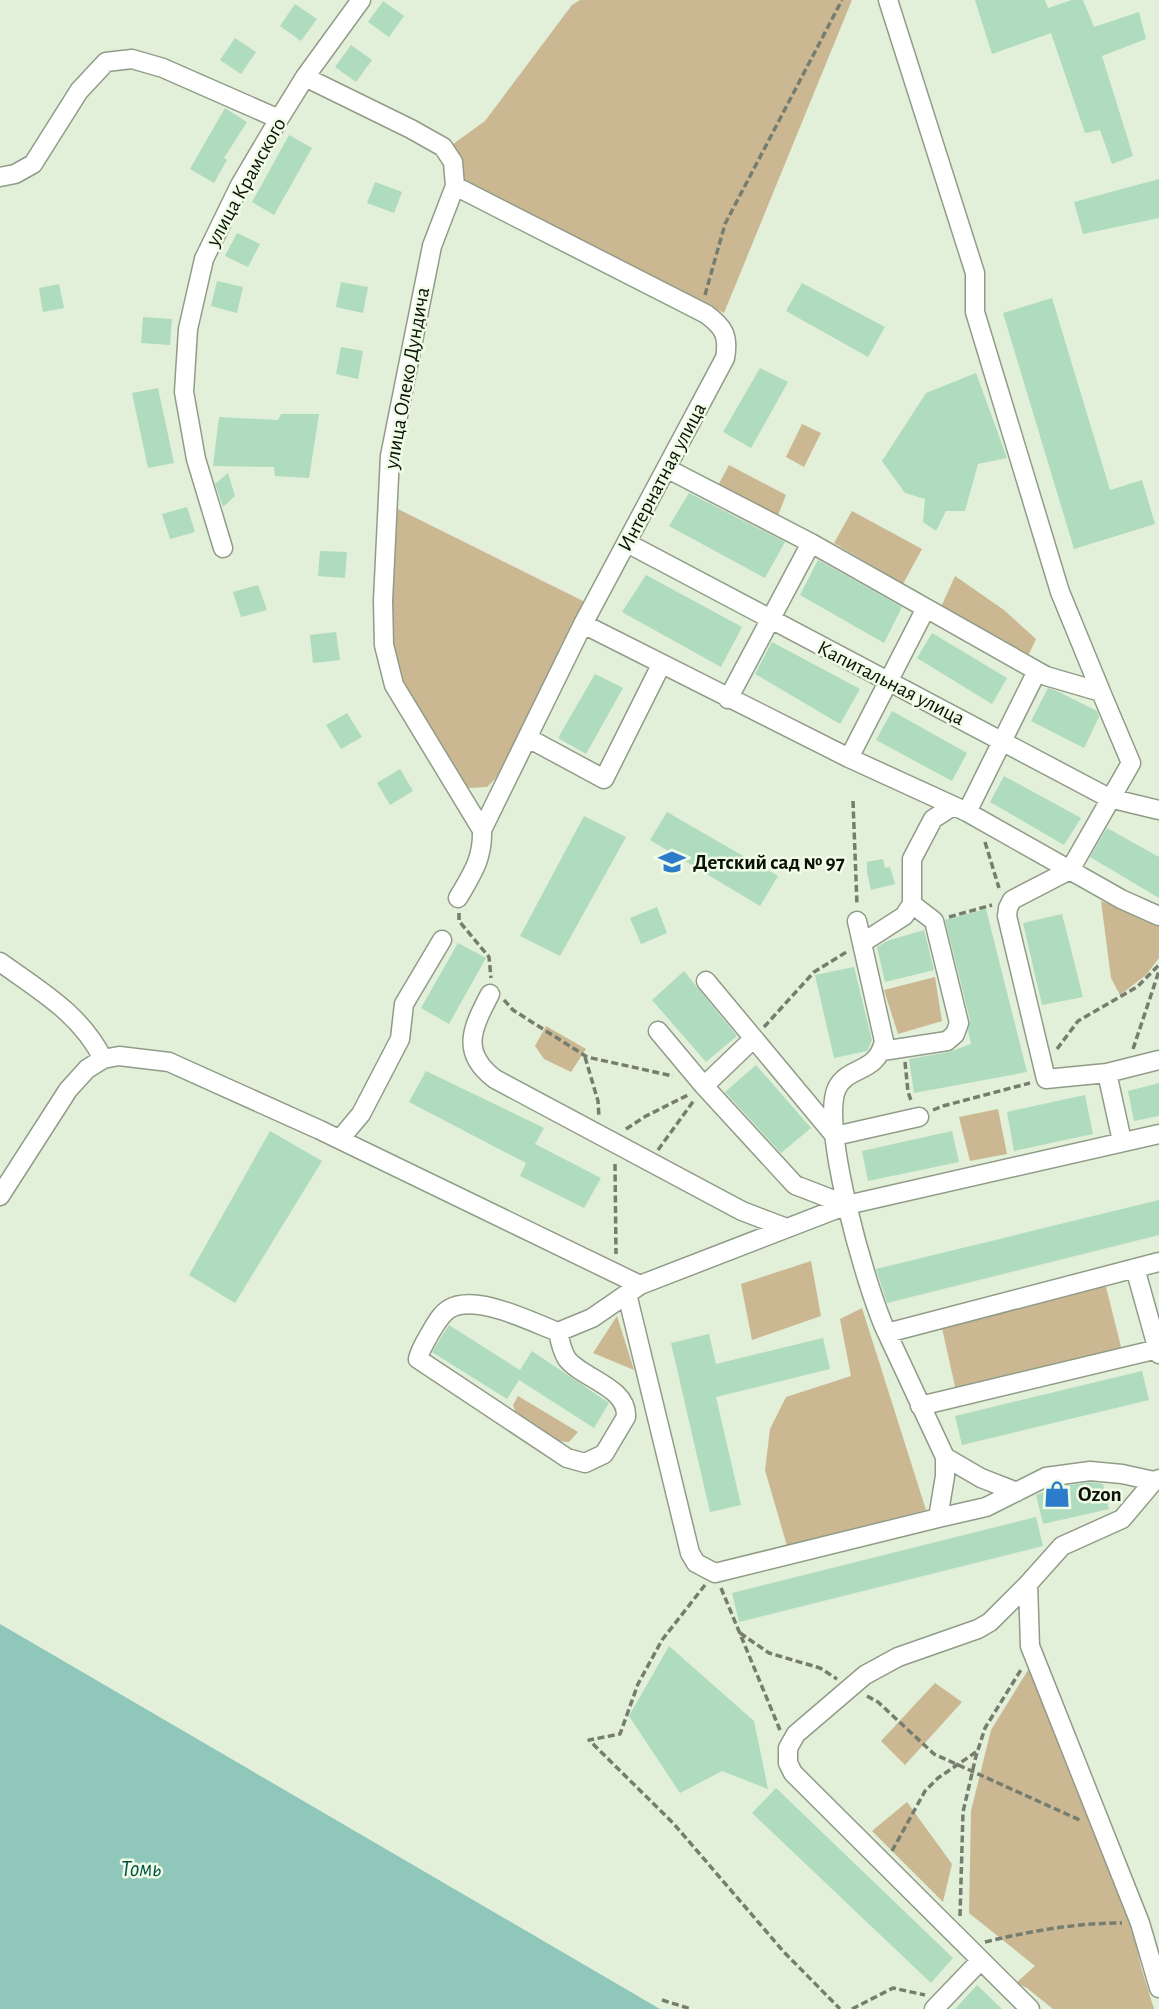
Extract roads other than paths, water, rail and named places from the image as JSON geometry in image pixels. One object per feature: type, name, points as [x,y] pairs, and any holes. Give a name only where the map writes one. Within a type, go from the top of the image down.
[{"type":"street","name":"улица Крамского","points":[[223,548],[196,459],[184,392],[188,329],[204,259],[240,185],[304,77],[361,0]]},
{"type":"street","points":[[888,0],[975,273],[975,312],[1060,592],[1131,763],[1070,870],[1006,902],[1007,916],[1045,1075],[1108,1073],[1159,1060]]},
{"type":"street","points":[[0,177],[15,174],[33,164],[79,92],[106,62],[132,59],[163,68],[279,119]]},
{"type":"street","points":[[304,77],[443,147],[453,162],[454,186]]},
{"type":"street","name":"Интернатная улица","points":[[454,186],[700,310],[726,332],[728,344],[725,358],[583,624],[482,830],[483,848],[477,865],[458,898]]},
{"type":"street","name":"улица Олеко Дундича","points":[[454,186],[432,246],[390,456],[383,601],[384,645],[394,685],[482,830]]},
{"type":"street","points":[[668,469],[811,542],[1046,676],[1101,692]]},
{"type":"street","points":[[729,699],[811,542]]},
{"type":"street","name":"Капитальная улица","points":[[627,543],[1109,798],[1159,810]]},
{"type":"street","points":[[849,758],[926,608]]},
{"type":"street","points":[[583,624],[849,758],[966,812],[1121,899],[1159,916]]},
{"type":"street","points":[[528,737],[604,779],[662,665]]},
{"type":"street","points":[[862,943],[904,916],[912,904],[912,859],[933,819],[966,812],[1037,671]]},
{"type":"street","points":[[912,904],[933,921],[959,1023],[955,1034],[947,1041],[890,1050],[870,1066],[843,1079],[837,1088],[832,1108],[847,1205],[872,1299],[945,1457],[939,1518]]},
{"type":"street","points":[[857,921],[884,1041],[890,1050]]},
{"type":"street","points":[[340,1139],[361,1114],[400,1039],[404,1004],[442,940]]},
{"type":"street","points":[[0,962],[74,1017],[95,1043],[103,1059]]},
{"type":"street","points":[[706,981],[835,1136]]},
{"type":"street","points":[[491,989],[475,1023],[471,1040],[474,1056],[482,1069],[495,1079],[742,1211],[784,1227]]},
{"type":"street","points":[[658,1031],[704,1086],[796,1185],[847,1205]]},
{"type":"street","points":[[704,1086],[753,1039]]},
{"type":"street","points":[[0,1196],[68,1090],[88,1069],[103,1059],[119,1056],[169,1062],[340,1139],[617,1274],[634,1289],[690,1553],[704,1569],[715,1573],[986,1507],[1046,1478],[1090,1471],[1157,1480]]},
{"type":"street","points":[[1108,1073],[1122,1142]]},
{"type":"street","points":[[835,1136],[919,1117]]},
{"type":"street","points":[[558,1332],[566,1358],[617,1395],[626,1410],[626,1417],[604,1454],[585,1463],[567,1458],[418,1359],[439,1319],[451,1308],[485,1306],[558,1332],[592,1318],[634,1289],[784,1227],[847,1205],[1159,1133]]},
{"type":"street","points":[[887,1333],[1159,1262]]},
{"type":"street","points":[[920,1406],[1158,1352],[1135,1268]]},
{"type":"street","points":[[945,1457],[981,1478],[1017,1492]]},
{"type":"street","points":[[1030,2009],[793,1773],[788,1763],[788,1748],[796,1734],[865,1675],[898,1657],[978,1629],[989,1622],[1062,1546],[1122,1519],[1157,1480]]},
{"type":"street","points":[[1028,1584],[1030,1647],[1140,1923],[1159,1987]]},
{"type":"street","points":[[939,2004],[981,1960]]},
{"type":"water","name":"Томь","points":[[0,1624],[660,2009],[0,2009]]},
{"type":"place","name":"Детский сад № 97","points":[[672,862]]},
{"type":"place","name":"Ozon","points":[[1057,1494]]}]
